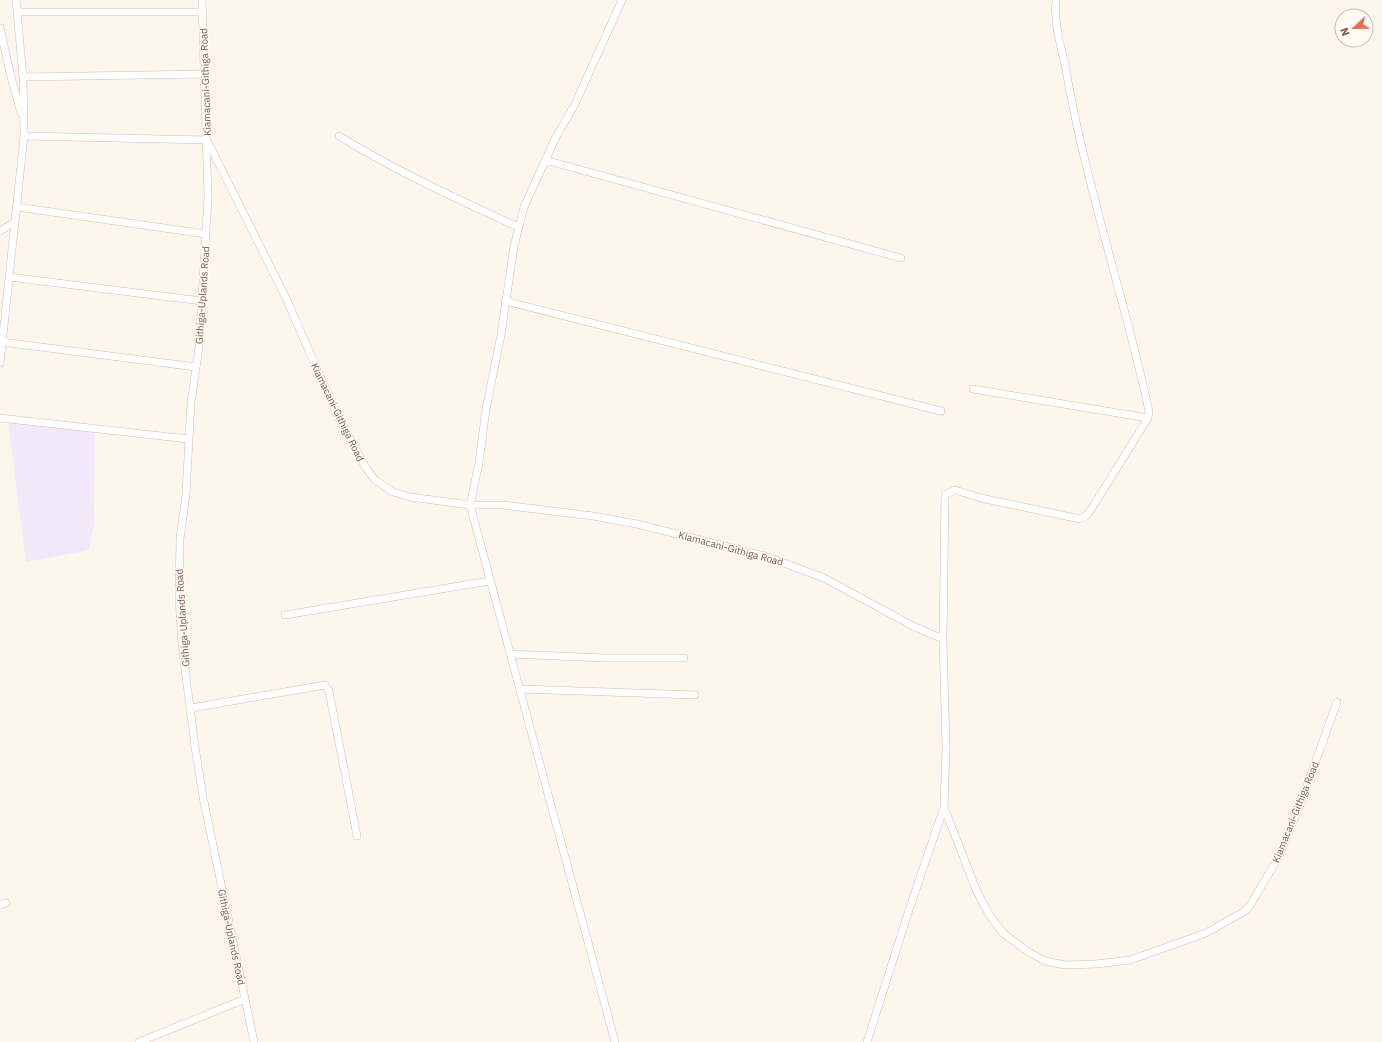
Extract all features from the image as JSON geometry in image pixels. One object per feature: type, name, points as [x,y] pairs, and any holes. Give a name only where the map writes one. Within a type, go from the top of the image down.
[{"type":"street","points":[[0,363],[24,136],[23,77],[16,0]]},
{"type":"street","name":"Kiamacani-Githiga Road","points":[[202,0],[207,140],[273,270],[337,415],[366,468],[375,480],[394,492],[410,497],[470,505],[503,505],[592,516],[637,524],[765,556],[824,578],[907,622],[943,639],[946,748],[944,807],[977,892],[990,916],[1003,933],[1027,951],[1046,961],[1065,965],[1096,964],[1130,960],[1206,933],[1236,917],[1251,904],[1278,858],[1300,805],[1337,702]]},
{"type":"street","points":[[615,1042],[521,689],[510,654],[470,505],[479,463],[486,409],[501,335],[505,301],[518,227],[524,206],[545,160],[575,104],[622,0]]},
{"type":"street","points":[[943,639],[945,495],[955,490],[981,498],[1080,519],[1086,516],[1092,508],[1148,418],[1149,411],[1134,344],[1094,197],[1078,127],[1056,23],[1056,0]]},
{"type":"street","points":[[17,12],[202,12]]},
{"type":"street","points":[[0,28],[11,77],[24,121]]},
{"type":"street","points":[[23,77],[204,74]]},
{"type":"street","points":[[24,136],[207,140]]},
{"type":"street","points":[[338,136],[373,157],[436,189],[518,227]]},
{"type":"street","name":"Githiga-Uplands Road","points":[[207,140],[208,198],[202,302],[188,439],[186,494],[180,539],[178,597],[182,645],[203,797],[254,1042]]},
{"type":"street","points":[[545,160],[901,258]]},
{"type":"street","points":[[17,207],[206,234]]},
{"type":"street","points":[[0,231],[15,222]]},
{"type":"street","points":[[9,277],[202,302]]},
{"type":"street","points":[[505,301],[941,411]]},
{"type":"street","points":[[2,342],[196,367]]},
{"type":"street","points":[[973,389],[1148,418]]},
{"type":"street","points":[[0,418],[188,439]]},
{"type":"street","points":[[285,615],[490,581]]},
{"type":"street","points":[[510,654],[605,658],[684,658]]},
{"type":"street","points":[[190,708],[326,685],[329,691],[357,836]]},
{"type":"street","points":[[521,689],[695,695]]},
{"type":"street","points":[[867,1042],[944,807]]},
{"type":"street","points":[[139,1042],[246,999]]},
{"type":"shaded area","points":[[8,421],[95,432],[94,524],[89,550],[26,562]]}]
